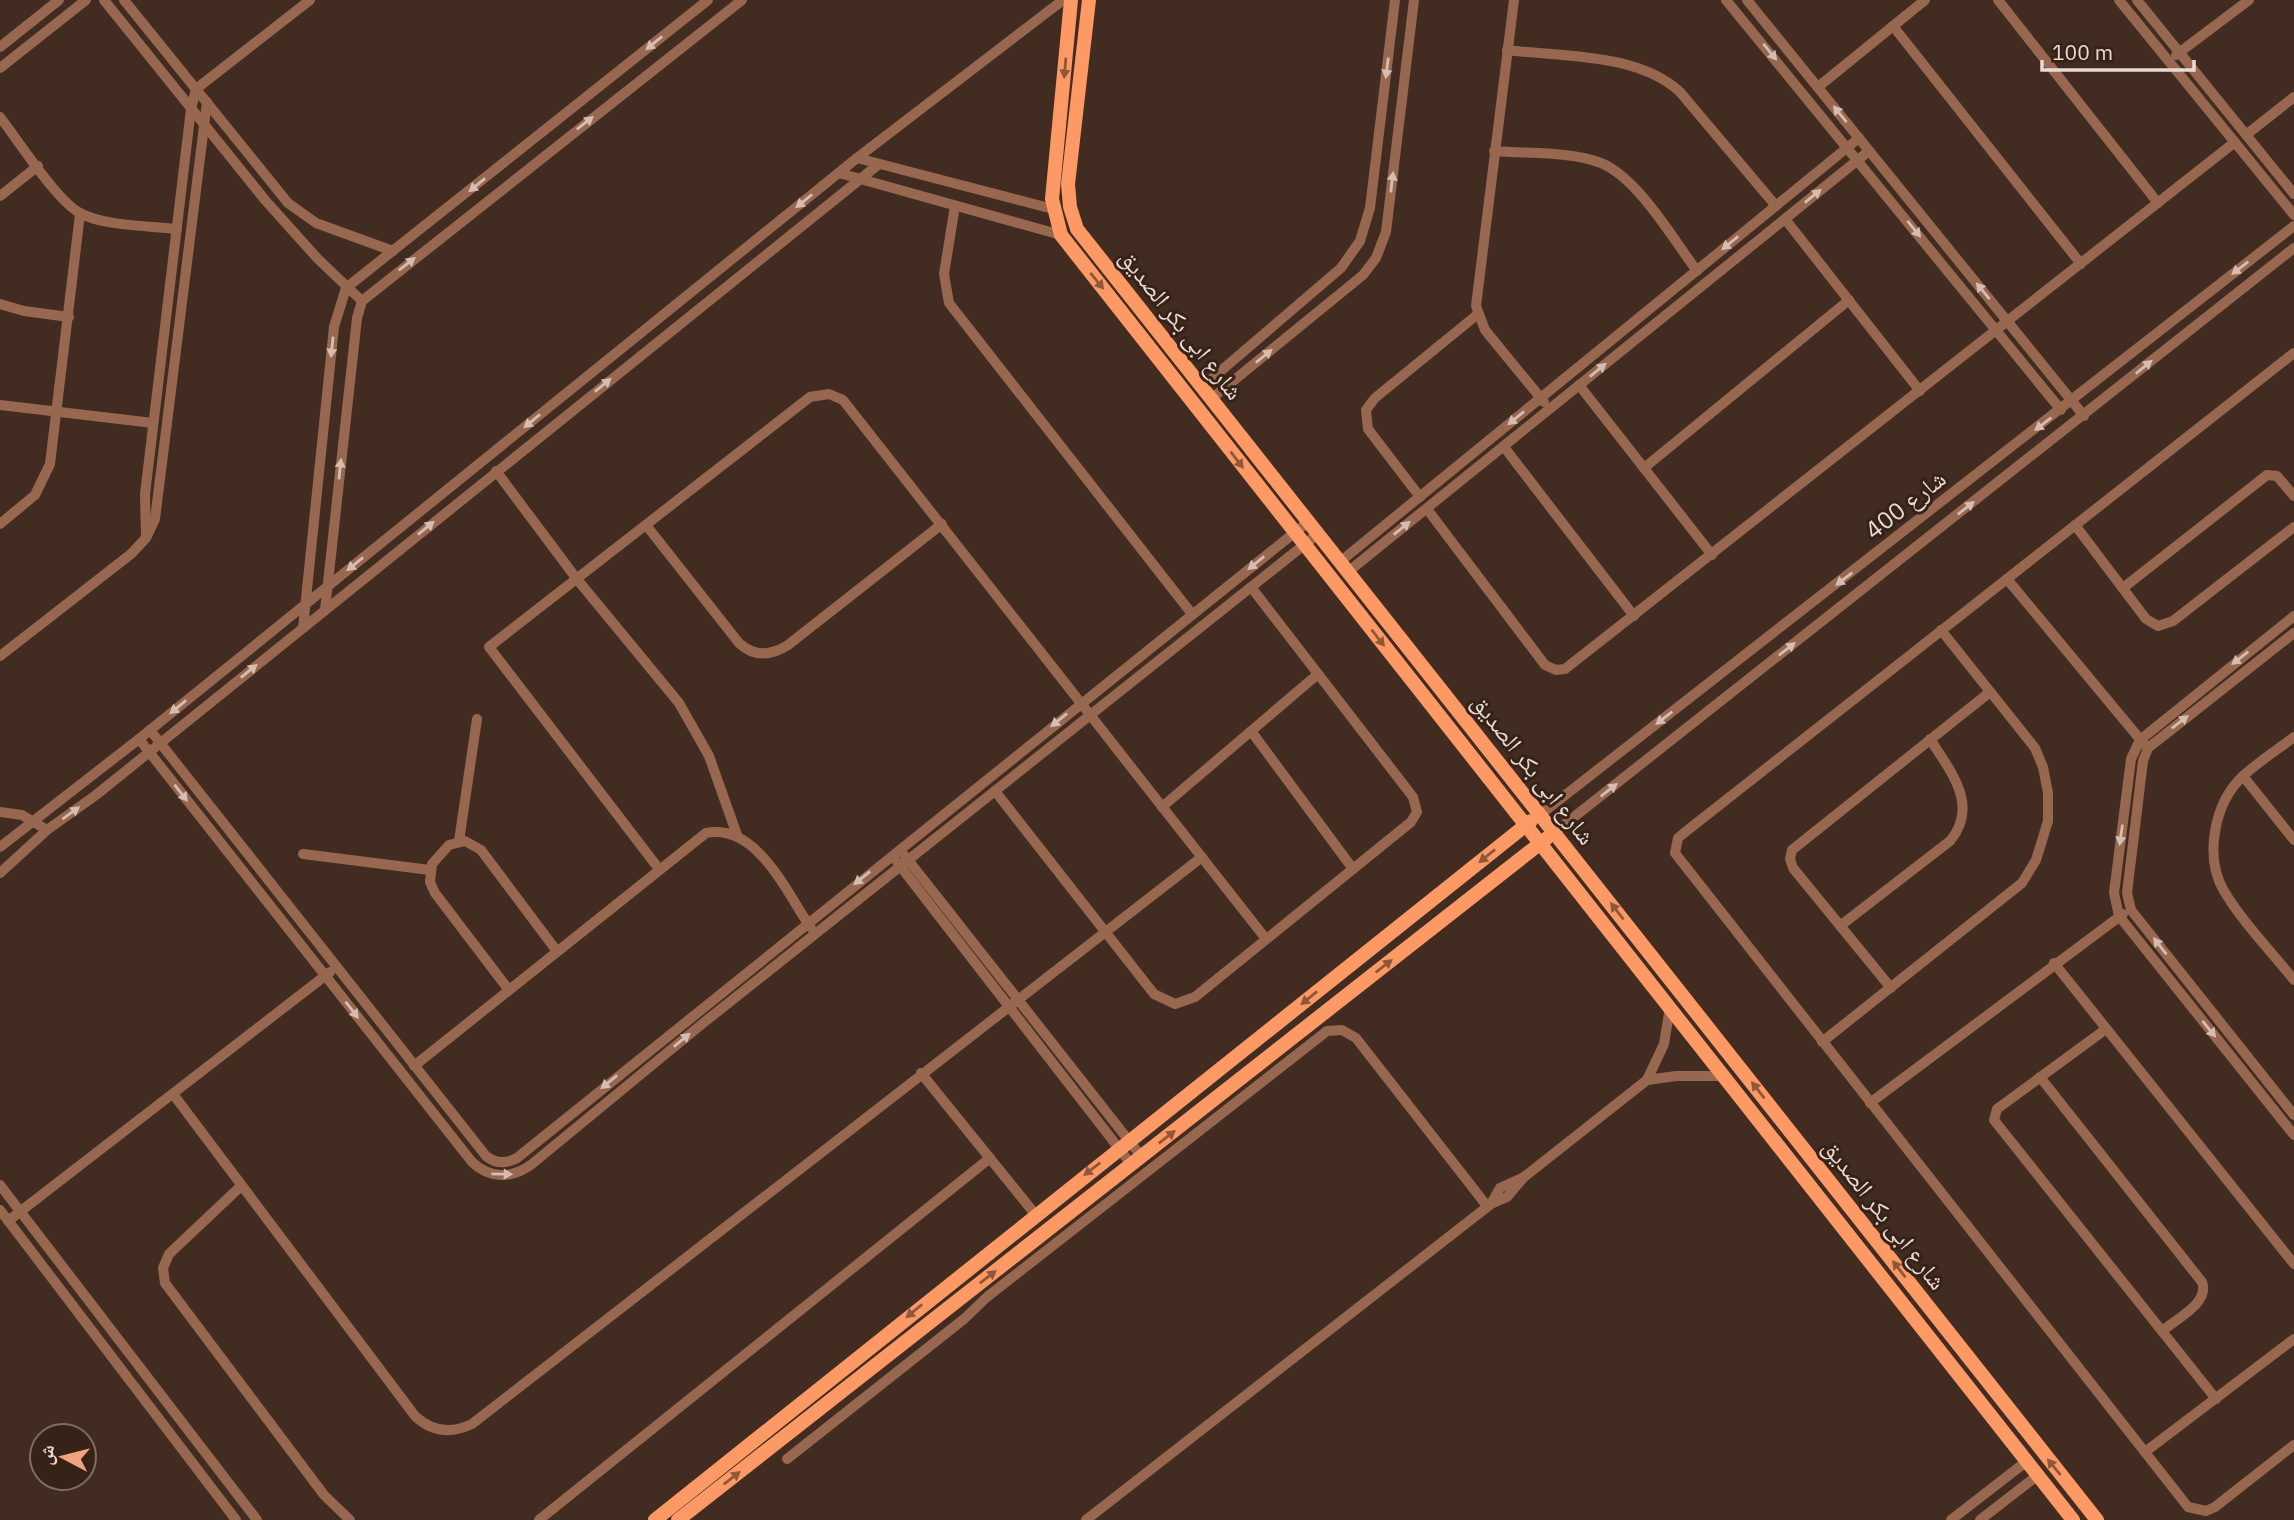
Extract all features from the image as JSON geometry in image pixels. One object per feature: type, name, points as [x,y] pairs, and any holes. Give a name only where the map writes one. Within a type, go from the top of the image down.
[{"type":"main road","name":"شارع ابى بكر الصديق","points":[[1071,0],[1053,209],[1061,235],[2073,1520]]},
{"type":"main road","name":"شارع ابى بكر الصديق","points":[[1089,0],[1068,184],[1077,229],[2097,1520]]},
{"type":"main road","points":[[655,1520],[1035,1214],[1541,814]]},
{"type":"main road","points":[[678,1520],[1555,832]]},
{"type":"main road","points":[[1900,1299],[1914,1288]]},
{"type":"street","points":[[0,47],[60,0]]},
{"type":"street","points":[[0,68],[86,0]]},
{"type":"street","points":[[104,0],[265,200],[346,288],[362,301]]},
{"type":"street","points":[[124,0],[276,190],[295,208],[316,223],[393,251]]},
{"type":"street","points":[[146,538],[144,505],[153,423],[191,109],[196,89],[310,0]]},
{"type":"street","points":[[303,628],[334,327],[346,288],[708,0]]},
{"type":"street","points":[[325,610],[357,318],[362,301],[742,0]]},
{"type":"street","points":[[0,847],[139,739],[839,173],[1063,0]]},
{"type":"street","points":[[1202,387],[1340,268],[1360,241],[1370,208],[1395,0]]},
{"type":"street","points":[[1211,399],[1355,282],[1376,258],[1386,232],[1414,0]]},
{"type":"street","points":[[1514,0],[1476,296],[1478,314],[1485,330],[1550,409]]},
{"type":"street","points":[[1726,0],[2061,410]]},
{"type":"street","points":[[1747,0],[2084,416]]},
{"type":"street","points":[[1818,87],[1925,0]]},
{"type":"street","points":[[1998,0],[2158,203]]},
{"type":"street","points":[[2119,0],[2294,215]]},
{"type":"street","points":[[2137,0],[2294,194]]},
{"type":"street","points":[[2168,61],[2249,0]]},
{"type":"street","points":[[1893,26],[2081,264]]},
{"type":"street","points":[[1507,50],[1623,64],[1663,78],[1680,92],[1776,206]]},
{"type":"street","points":[[2246,135],[2294,97]]},
{"type":"street","points":[[0,656],[131,554],[146,538],[158,508],[207,102]]},
{"type":"street","points":[[0,117],[66,202],[80,214],[98,220],[177,229]]},
{"type":"street","points":[[1345,566],[1420,497],[1859,138]]},
{"type":"street","points":[[1427,509],[1548,667],[1560,670],[1569,667],[2235,142]]},
{"type":"street","points":[[1494,151],[1571,157],[1610,167],[1630,184],[1697,271]]},
{"type":"street","points":[[1345,566],[1427,509],[1869,151]]},
{"type":"street","points":[[858,158],[1053,209]]},
{"type":"street","points":[[0,873],[47,830],[149,752],[879,164]]},
{"type":"street","points":[[0,196],[38,166]]},
{"type":"street","points":[[839,173],[1061,235]]},
{"type":"street","points":[[955,206],[943,282],[952,309],[1192,614]]},
{"type":"street","points":[[0,524],[28,502],[41,486],[53,452],[80,214]]},
{"type":"street","points":[[1785,219],[1920,391]]},
{"type":"street","name":"شارع 400","points":[[1541,814],[2294,226]]},
{"type":"street","name":"شارع 400","points":[[1555,832],[2294,248]]},
{"type":"street","points":[[1644,468],[1849,300]]},
{"type":"street","points":[[0,304],[24,311],[69,317]]},
{"type":"street","points":[[1420,497],[1368,429],[1366,410],[1375,398],[1478,314]]},
{"type":"street","points":[[2294,354],[1684,833],[1675,845],[1678,859],[2188,1507],[2206,1511],[2294,1445]]},
{"type":"street","points":[[1579,385],[1712,555]]},
{"type":"street","points":[[659,869],[489,648],[810,397],[820,394],[843,400],[1266,939]]},
{"type":"street","points":[[0,405],[153,423]]},
{"type":"street","points":[[1503,447],[1634,616]]},
{"type":"street","points":[[496,471],[576,578],[691,722],[709,756],[737,835]]},
{"type":"street","points":[[2123,588],[2267,475],[2277,476],[2294,496]]},
{"type":"street","points":[[150,730],[486,1156],[496,1162],[513,1160],[1309,520]]},
{"type":"street","points":[[646,525],[739,643],[749,651],[761,654],[775,652],[788,645],[942,524]]},
{"type":"street","points":[[2075,525],[2151,623],[2166,625],[2294,527]]},
{"type":"street","points":[[139,739],[472,1162],[489,1174],[503,1176],[526,1169],[815,934],[1319,533]]},
{"type":"street","points":[[2007,579],[2148,748]]},
{"type":"street","points":[[995,791],[1154,994],[1175,1004],[1195,997],[1411,822],[1417,807],[1413,797],[1251,587]]},
{"type":"street","points":[[2294,616],[2140,740],[2132,759],[2114,893],[2119,916],[2294,1135]]},
{"type":"street","points":[[1822,1042],[2022,883],[2041,847],[2048,807],[2043,767],[2035,748],[1941,630]]},
{"type":"street","points":[[2294,633],[2148,748],[2143,761],[2127,889],[2131,909],[2294,1115]]},
{"type":"street","points":[[1162,807],[1318,674]]},
{"type":"street","points":[[1891,988],[1793,868],[1790,859],[1792,850],[1990,692]]},
{"type":"street","points":[[459,841],[477,719]]},
{"type":"street","points":[[1251,731],[1353,869]]},
{"type":"street","points":[[2294,737],[2243,776],[2230,792],[2218,817],[2214,845],[2217,872],[2224,891],[2294,980]]},
{"type":"street","points":[[1840,926],[1950,841],[1961,822],[1964,808],[1958,782],[1930,739]]},
{"type":"street","points":[[166,772],[177,764]]},
{"type":"street","points":[[2243,776],[2294,840]]},
{"type":"street","points":[[0,812],[33,820],[47,830]]},
{"type":"street","points":[[414,1066],[699,836],[722,831],[737,835],[756,849],[815,934]]},
{"type":"street","points":[[508,989],[435,893],[430,882],[430,870],[438,854],[449,845],[459,841],[469,842],[481,850],[556,950]]},
{"type":"street","points":[[228,852],[239,844]]},
{"type":"street","points":[[895,851],[1136,1160]]},
{"type":"street","points":[[303,854],[430,870]]},
{"type":"street","points":[[173,1094],[415,1416],[433,1429],[457,1430],[472,1424],[625,1307],[921,1073],[1202,857]]},
{"type":"street","points":[[1870,1103],[2054,963],[2131,909]]},
{"type":"street","points":[[2054,963],[2294,1264]]},
{"type":"street","points":[[8,1221],[336,968]]},
{"type":"street","points":[[1086,1520],[1489,1205],[1507,1197],[1524,1177],[1647,1080],[1664,1044],[1670,1007]]},
{"type":"street","points":[[2106,1029],[1997,1109],[1994,1116],[1996,1125],[2216,1398]]},
{"type":"street","points":[[787,1459],[964,1319],[997,1289],[1327,1031],[1342,1030],[1356,1038],[1489,1205]]},
{"type":"street","points":[[921,1073],[1035,1214]]},
{"type":"street","points":[[1647,1080],[1676,1076],[1725,1076]]},
{"type":"street","points":[[2040,1077],[2202,1282],[2204,1289],[2200,1300],[2162,1331]]},
{"type":"street","points":[[539,1520],[990,1158]]},
{"type":"street","points":[[0,1185],[257,1520]]},
{"type":"street","points":[[241,1186],[169,1254],[163,1268],[165,1283],[324,1495],[349,1520]]},
{"type":"street","points":[[0,1210],[236,1520]]},
{"type":"street","points":[[2145,1452],[2294,1339]]},
{"type":"street","points":[[1951,1520],[2027,1461]]},
{"type":"street","points":[[1980,1520],[2038,1475]]}]
